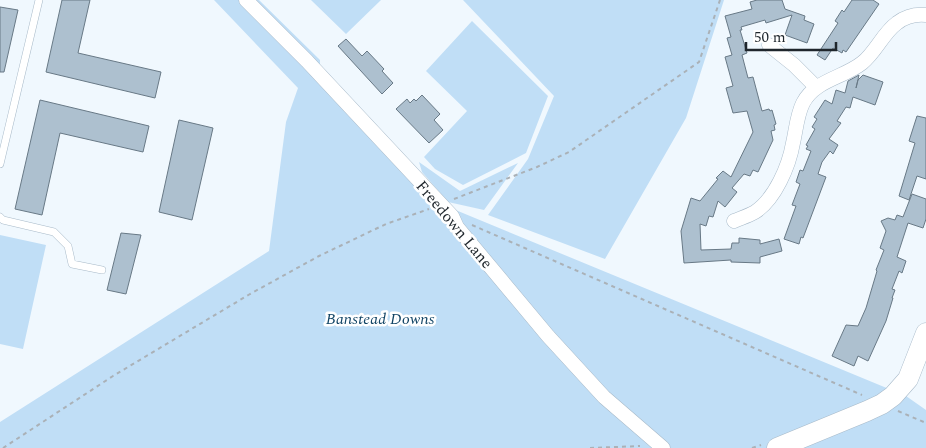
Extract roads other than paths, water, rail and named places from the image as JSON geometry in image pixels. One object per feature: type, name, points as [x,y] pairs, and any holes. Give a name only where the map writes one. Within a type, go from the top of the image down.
[{"type":"main road","points":[[777,448],[882,404],[893,396],[922,356],[926,333]]},
{"type":"street","name":"Freedown Lane","points":[[246,0],[307,61],[452,216],[458,226],[548,336],[604,396],[661,447]]},
{"type":"street","points":[[734,221],[756,211],[768,199],[778,183],[791,158],[803,102],[816,87],[855,68],[864,61],[898,22],[909,16],[926,15]]},
{"type":"street","points":[[769,45],[794,65],[816,87]]},
{"type":"lane","points":[[0,164],[39,0]]},
{"type":"lane","points":[[0,217],[3,220],[54,232],[68,246],[72,264],[102,270]]},
{"type":"park label","name":"Banstead Downs","points":[[380,318]]}]
